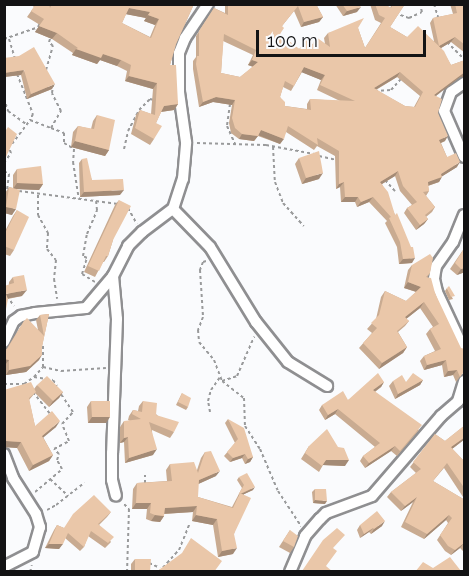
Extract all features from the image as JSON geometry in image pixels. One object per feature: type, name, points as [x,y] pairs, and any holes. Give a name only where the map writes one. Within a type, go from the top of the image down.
[{"type":"street","points":[[4,342],[14,321],[21,316],[86,308],[112,276],[128,246],[142,231],[173,209],[183,179],[186,142],[179,92],[179,52],[185,38],[208,4]]},
{"type":"street","points":[[465,83],[451,92],[444,111],[465,157]]},
{"type":"street","points":[[173,209],[210,247],[256,322],[288,362],[327,386]]},
{"type":"street","points":[[465,215],[453,242],[436,266],[434,279],[437,292],[465,350]]},
{"type":"street","points":[[112,276],[117,319],[112,453],[116,496]]},
{"type":"street","points":[[290,572],[305,536],[326,513],[372,496],[441,416],[458,401],[465,381]]},
{"type":"street","points":[[4,454],[25,498],[36,514],[40,527],[33,552],[4,567]]},
{"type":"path","points":[[391,12],[409,18],[422,12],[420,4]]},
{"type":"path","points":[[434,4],[441,24]]},
{"type":"path","points":[[4,39],[38,27],[41,21]]},
{"type":"path","points":[[47,74],[46,66],[52,46],[49,42],[54,31]]},
{"type":"path","points":[[444,34],[448,44],[465,59]]},
{"type":"path","points":[[9,39],[15,62]]},
{"type":"path","points":[[439,48],[448,44]]},
{"type":"path","points":[[4,164],[11,153],[8,149],[33,114],[16,68]]},
{"type":"path","points":[[369,92],[391,90],[404,76]]},
{"type":"path","points":[[50,81],[54,88],[52,93],[61,111],[51,128]]},
{"type":"path","points":[[4,98],[6,110],[26,124]]},
{"type":"path","points":[[124,149],[128,131],[139,110],[150,99],[160,100]]},
{"type":"path","points":[[230,103],[227,126],[235,144]]},
{"type":"path","points":[[30,120],[64,133],[64,143],[74,149],[73,162],[79,199]]},
{"type":"path","points":[[186,142],[273,147],[338,160]]},
{"type":"path","points":[[273,147],[275,182],[283,203],[304,226]]},
{"type":"path","points":[[4,171],[9,174],[6,190],[126,205],[142,231]]},
{"type":"path","points":[[384,178],[395,191]]},
{"type":"path","points":[[38,194],[38,215],[48,233],[47,249],[56,260],[54,279],[60,311]]},
{"type":"path","points":[[96,201],[98,210],[87,234],[83,256],[87,258],[82,274],[104,287]]},
{"type":"path","points":[[210,247],[207,261],[202,262],[200,270],[200,303],[203,317],[198,335],[201,346],[213,360],[222,381],[244,398],[245,426],[260,449],[278,491],[305,536]]},
{"type":"path","points":[[4,289],[21,316]]},
{"type":"path","points":[[222,381],[239,373],[254,339],[256,322]]},
{"type":"path","points":[[4,384],[26,383],[43,367],[41,339]]},
{"type":"path","points":[[43,367],[61,371],[115,368]]},
{"type":"path","points":[[25,498],[62,469],[57,460],[59,454],[54,449],[69,441],[61,425],[73,412],[52,380],[34,377]]},
{"type":"path","points":[[210,412],[208,401],[211,390],[220,377]]},
{"type":"path","points":[[26,383],[52,417]]},
{"type":"path","points":[[145,475],[145,490]]},
{"type":"path","points":[[50,479],[68,496]]},
{"type":"path","points":[[36,514],[56,506],[84,483]]},
{"type":"path","points":[[116,496],[129,510],[127,572]]},
{"type":"path","points":[[148,562],[159,570],[179,550],[189,525]]},
{"type":"path","points":[[128,558],[138,560]]},
{"type":"building","points":[[36,4],[49,4],[50,8],[52,4],[194,4],[176,44],[170,65],[176,65],[178,104],[164,106],[156,123],[162,126],[154,139],[135,128],[140,110],[155,115],[157,83],[129,76],[131,65],[121,60],[103,54],[101,58],[76,49],[78,48],[57,33],[39,26],[44,19],[31,11]],"holes":[[[129,8],[150,12],[148,15],[159,19],[151,38],[122,23]]]},
{"type":"building","points":[[228,4],[316,4],[323,17],[304,22],[298,6],[282,26],[284,28],[280,34],[299,49],[306,40],[312,45],[316,37],[330,47],[328,33],[364,18],[358,28],[365,48],[385,18],[379,15],[375,4],[385,4],[391,8],[393,4],[405,4],[390,27],[407,37],[418,26],[444,51],[451,65],[465,60],[465,72],[434,95],[442,99],[438,113],[448,136],[439,140],[447,157],[456,153],[460,162],[441,174],[442,177],[428,182],[429,191],[423,192],[435,207],[425,215],[428,219],[420,225],[407,208],[417,202],[403,186],[398,171],[380,182],[388,192],[395,215],[397,213],[411,247],[413,247],[415,258],[403,259],[400,242],[389,218],[391,217],[373,197],[361,202],[358,197],[345,197],[344,182],[339,184],[339,151],[317,138],[318,145],[288,126],[284,139],[261,130],[258,136],[242,134],[235,128],[232,118],[235,100],[216,97],[203,102],[196,64],[197,56],[199,56],[199,31],[214,8],[228,15]],"holes":[[[224,34],[256,50],[252,60],[258,62],[240,77],[221,73]],[[304,67],[325,75],[320,85],[355,101],[310,99],[311,110],[285,106],[285,102],[280,97],[285,81],[294,86]],[[400,72],[423,92],[415,107],[405,106],[374,88]]]},
{"type":"building","points":[[342,4],[358,4],[361,7],[347,11]]},
{"type":"building","points":[[455,4],[465,4],[465,45],[455,37],[439,46],[433,18],[457,13]]},
{"type":"building","points":[[34,47],[55,84],[31,94],[24,70],[4,73],[4,58],[19,56]]},
{"type":"building","points":[[97,115],[115,120],[109,150],[75,141],[78,126],[94,129]]},
{"type":"building","points":[[8,127],[17,134],[5,159],[4,133]]},
{"type":"building","points":[[319,151],[323,173],[306,178],[299,158]]},
{"type":"building","points":[[87,158],[92,180],[123,179],[124,190],[84,192],[82,159]]},
{"type":"building","points":[[41,166],[43,184],[17,183],[17,169]]},
{"type":"building","points":[[9,187],[20,190],[16,209],[6,207]]},
{"type":"building","points":[[119,200],[131,206],[99,271],[88,266]]},
{"type":"building","points":[[17,210],[29,217],[14,250],[4,246],[4,235]]},
{"type":"building","points":[[465,247],[465,268],[461,269],[455,263]]},
{"type":"building","points":[[430,254],[433,258],[430,273],[426,277],[431,278],[435,293],[461,348],[465,349],[465,370],[460,377],[457,370],[448,371],[446,360],[427,365],[424,356],[441,349],[430,329],[439,324],[424,302],[405,317],[409,321],[397,331],[407,347],[382,363],[363,343],[377,328],[371,323],[379,315],[385,291],[406,301],[421,287],[408,282],[412,265]]},
{"type":"building","points":[[24,275],[27,290],[6,294],[8,299],[4,319],[4,286],[14,283],[13,277]]},
{"type":"building","points":[[449,286],[455,296],[451,297],[447,288]]},
{"type":"building","points":[[49,314],[42,355],[30,366],[9,370],[9,360],[4,359],[4,354],[24,321],[27,318],[44,336],[40,315]]},
{"type":"building","points":[[378,373],[384,382],[373,390],[422,425],[400,451],[395,446],[369,463],[363,456],[380,443],[338,409],[328,415],[322,405],[343,391],[348,400]]},
{"type":"building","points":[[413,373],[423,380],[398,394],[393,381],[402,375],[406,382]]},
{"type":"building","points":[[47,376],[63,392],[53,401],[37,385]]},
{"type":"building","points":[[31,382],[36,392],[29,398],[35,426],[52,411],[60,421],[42,436],[53,455],[33,465],[21,442],[4,442],[4,390]]},
{"type":"building","points":[[182,393],[191,398],[188,407],[178,402]]},
{"type":"building","points":[[91,401],[110,401],[110,417],[92,417]]},
{"type":"building","points":[[143,401],[157,403],[156,415],[179,422],[174,432],[149,422],[157,449],[129,458],[128,437],[124,438],[124,421],[141,419],[132,414],[133,410],[142,412]]},
{"type":"building","points":[[228,419],[244,428],[253,457],[248,459],[245,454],[233,458],[227,452],[238,439]]},
{"type":"building","points":[[465,425],[465,437],[451,447],[465,462],[465,489],[447,463],[433,481],[465,500],[465,544],[455,550],[448,546],[440,535],[452,518],[449,515],[427,534],[405,522],[417,497],[405,506],[391,492],[421,469],[413,462],[435,434],[445,441]]},
{"type":"building","points":[[327,429],[338,447],[344,448],[349,460],[326,460],[322,466],[305,453]]},
{"type":"building","points":[[211,451],[220,471],[199,480],[198,497],[233,508],[240,493],[251,498],[234,534],[237,548],[222,551],[217,519],[196,515],[197,506],[165,508],[164,516],[150,513],[151,503],[136,503],[137,483],[172,481],[170,464],[194,462],[198,473],[205,452]]},
{"type":"building","points":[[247,473],[255,487],[238,495],[244,485],[239,477]]},
{"type":"building","points":[[315,489],[326,489],[327,501],[315,500]]},
{"type":"building","points":[[94,495],[111,512],[98,524],[114,537],[108,543],[91,531],[84,547],[68,533],[63,544],[49,544],[57,525],[64,528],[73,514]]},
{"type":"building","points":[[377,511],[385,521],[364,534],[360,525]]},
{"type":"building","points":[[337,528],[345,535],[333,548],[337,551],[326,566],[333,572],[302,571],[323,540]]},
{"type":"building","points":[[290,530],[298,536],[294,547],[283,541]]},
{"type":"building","points":[[191,538],[222,561],[214,572],[156,572],[182,553]]},
{"type":"building","points":[[450,557],[460,572],[415,572],[423,562],[433,568]]},
{"type":"building","points":[[135,559],[151,559],[150,572],[135,572]]}]
